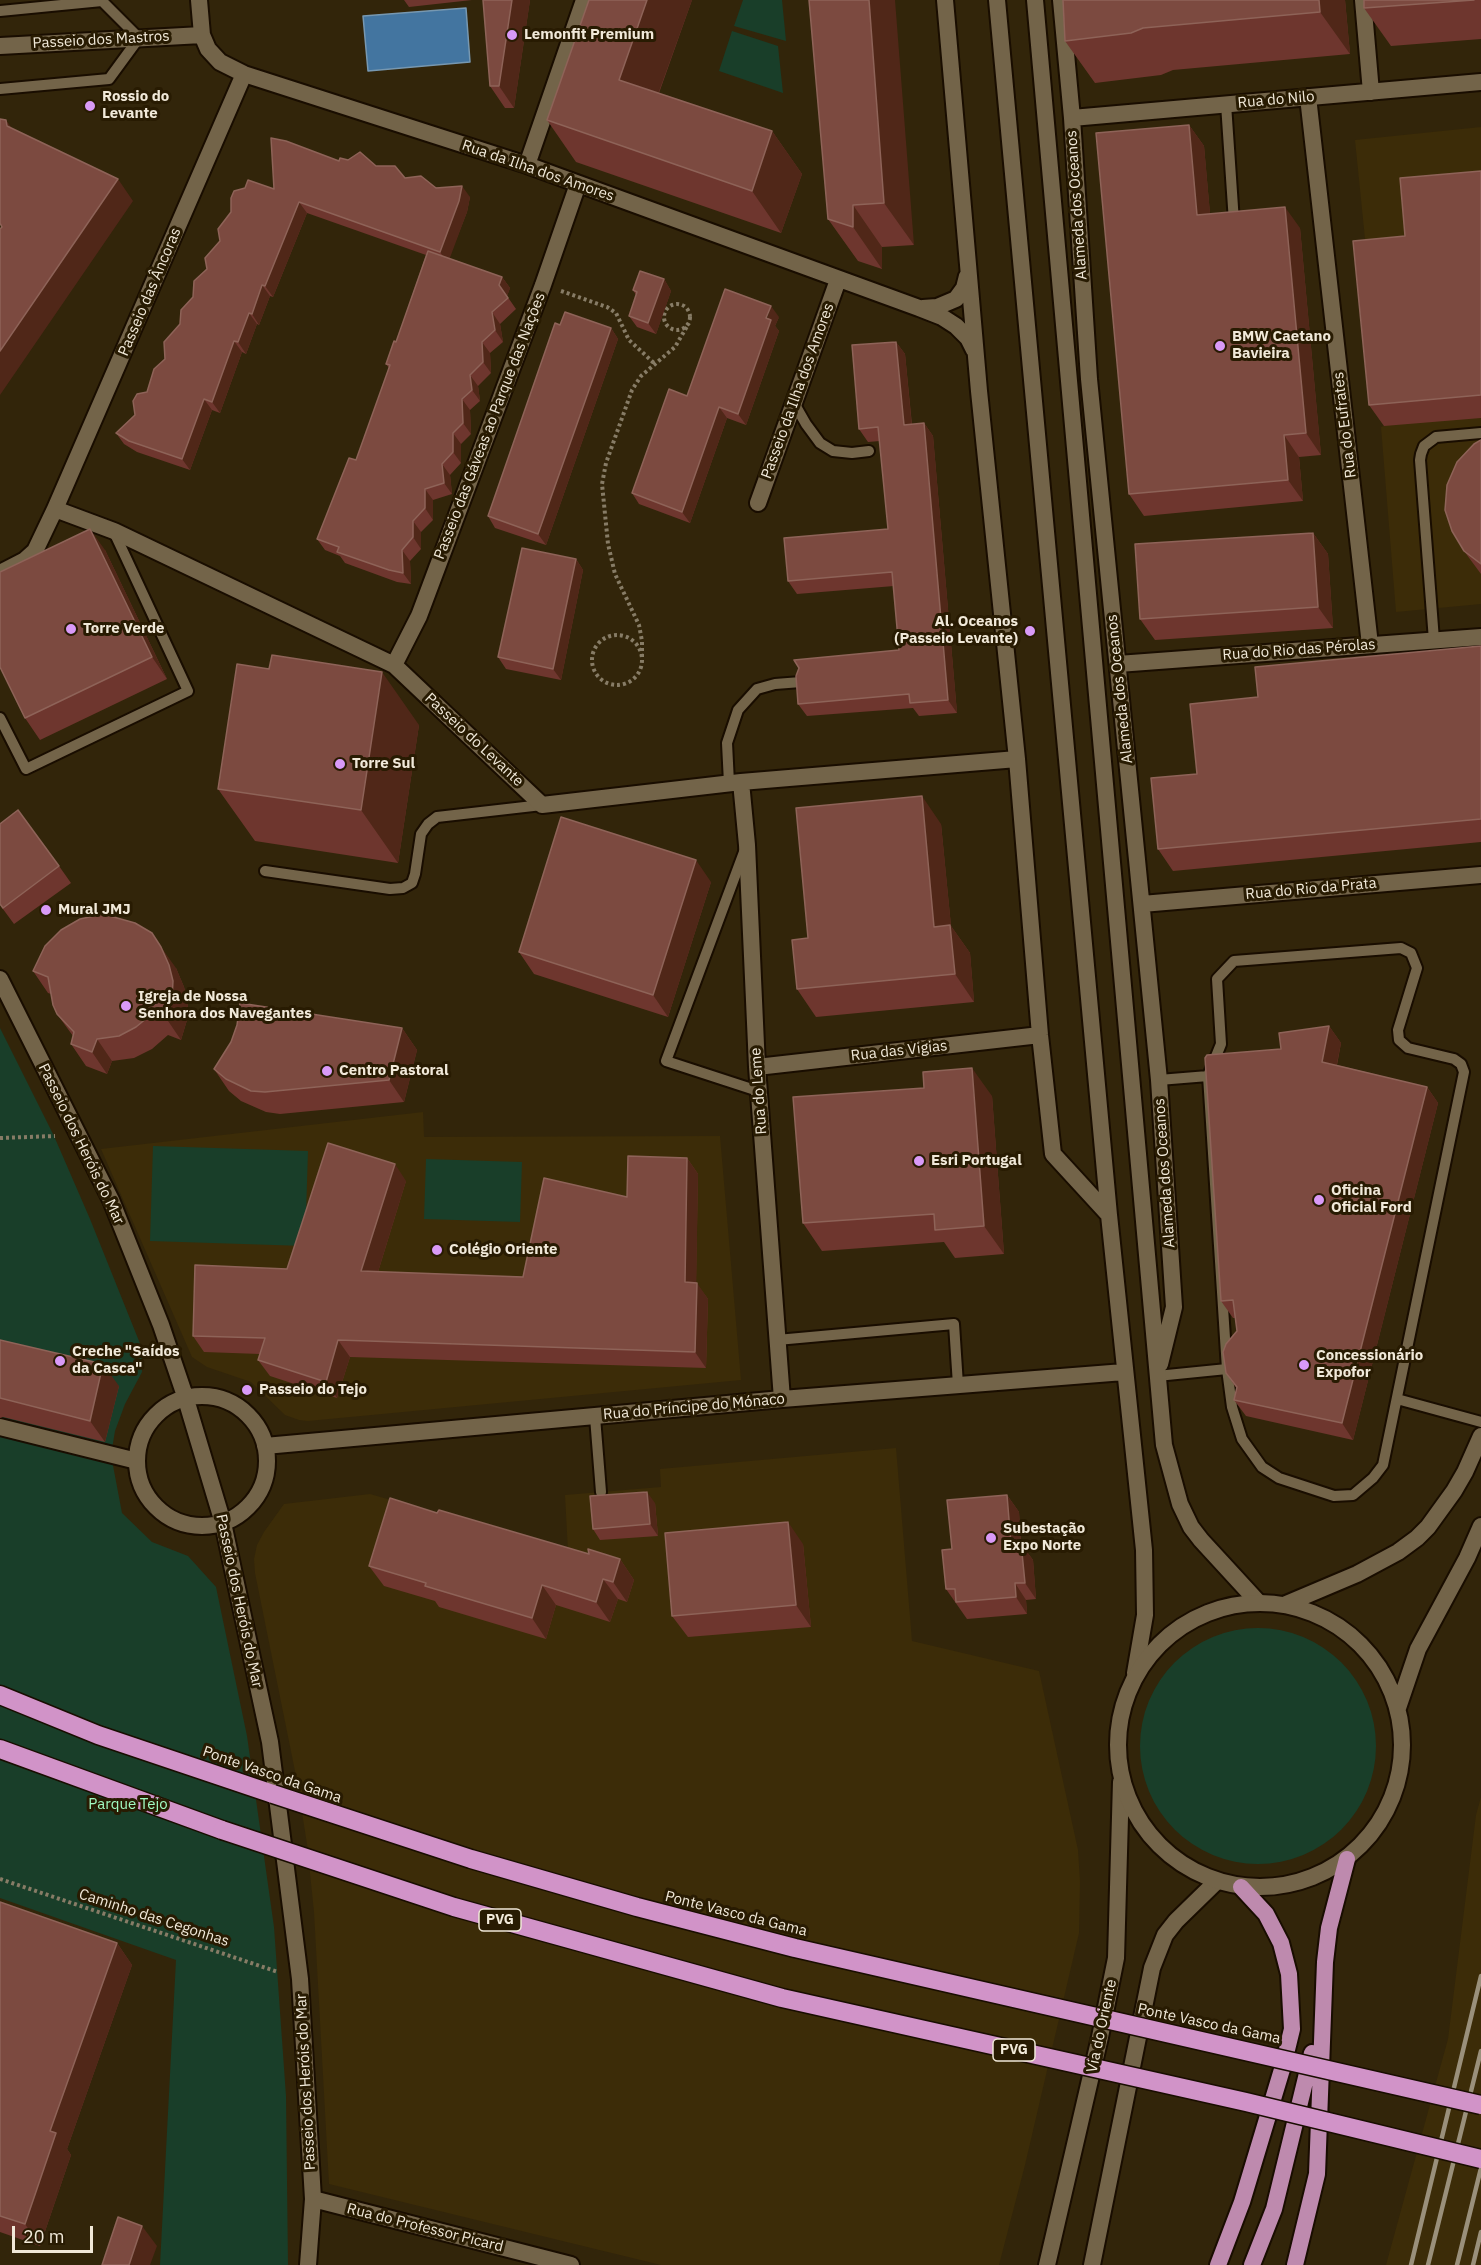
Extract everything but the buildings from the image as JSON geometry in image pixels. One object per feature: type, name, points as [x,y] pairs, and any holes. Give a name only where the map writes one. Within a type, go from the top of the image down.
[{"type":"highway","name":"Ponte Vasco da Gama","points":[[0,1695],[98,1735],[335,1816],[471,1859],[637,1907],[806,1951],[1481,2105]]},
{"type":"highway","name":"PVG","points":[[0,1749],[176,1815],[332,1867],[453,1907],[622,1955],[782,1998],[1246,2102],[1481,2159]]},
{"type":"highway","points":[[1295,2265],[1317,2174],[1324,1962],[1329,1928],[1347,1859]]},
{"type":"highway","points":[[1218,2265],[1242,2202],[1284,2066],[1292,2029],[1289,1974],[1281,1943],[1266,1914],[1241,1887]]},
{"type":"highway","points":[[1252,2265],[1274,2209],[1323,2009]]},
{"type":"street","name":"Rua da Ilha dos Amores","points":[[199,0],[202,36],[208,49],[220,62],[244,74],[527,165],[919,308],[942,317],[956,326],[968,338],[976,354]]},
{"type":"street","points":[[527,165],[584,0]]},
{"type":"street","points":[[945,0],[976,354],[1017,759],[1040,1035],[1053,1155],[1109,1215]]},
{"type":"street","points":[[997,0],[1109,1215],[1147,1592],[1142,1640],[1135,1673],[1121,1708],[1116,1745],[1121,1782],[1141,1825],[1174,1860],[1217,1881],[1241,1887],[1278,1887],[1314,1877],[1347,1859],[1377,1828],[1396,1791],[1403,1750],[1398,1708],[1383,1671],[1357,1640],[1324,1617],[1286,1604],[1258,1602],[1209,1611],[1167,1635],[1135,1673]]},
{"type":"street","name":"Alameda dos Oceanos","points":[[1035,0],[1164,1445],[1180,1504],[1191,1527],[1200,1540],[1258,1602]]},
{"type":"street","name":"Alameda dos Oceanos","points":[[1061,0],[1072,118],[1089,379],[1159,1080],[1174,1307],[1157,1376]]},
{"type":"street","points":[[1363,0],[1371,92]]},
{"type":"street","name":"Passeio dos Mastros","points":[[0,46],[202,36]]},
{"type":"street","name":"Passeio das Âncoras","points":[[55,508],[244,74]]},
{"type":"street","name":"Rua do Nilo","points":[[1072,118],[1481,82]]},
{"type":"street","name":"Rua do Eufrates","points":[[1308,97],[1370,645]]},
{"type":"street","name":"Passeio das Gáveas ao Parque das Nações","points":[[394,665],[419,616],[543,285],[578,184]]},
{"type":"street","points":[[919,308],[937,307],[956,299],[964,288],[969,271]]},
{"type":"street","name":"Passeio da Ilha dos Amores","points":[[758,503],[838,280]]},
{"type":"street","points":[[0,573],[25,560],[35,551],[55,508]]},
{"type":"street","name":"Passeio do Levante","points":[[55,508],[114,531],[394,665],[542,805]]},
{"type":"street","name":"Rua do Rio das Pérolas","points":[[1118,664],[1481,636]]},
{"type":"street","points":[[542,805],[735,783],[1017,759]]},
{"type":"street","name":"Rua do Leme","points":[[735,783],[747,846],[758,1091],[782,1399]]},
{"type":"street","name":"Rua do Rio da Prata","points":[[1142,904],[1481,875]]},
{"type":"street","name":"Passeio dos Heróis do Mar","points":[[0,979],[111,1200],[161,1325],[186,1396],[223,1523],[270,1742],[300,1979],[313,2199],[308,2265]]},
{"type":"street","name":"Rua das Vigias","points":[[757,1067],[1040,1035]]},
{"type":"street","name":"Rua do Príncipe do Mónaco","points":[[265,1446],[782,1399],[1124,1372]]},
{"type":"street","points":[[186,1396],[211,1397],[225,1401],[239,1409],[250,1419],[265,1446],[267,1463],[264,1480],[257,1495],[246,1509],[223,1523],[200,1526],[183,1524],[168,1516],[155,1506],[145,1492],[139,1477],[137,1461],[144,1431],[154,1417],[166,1407],[186,1396]]},
{"type":"street","points":[[0,1427],[137,1461]]},
{"type":"street","points":[[1286,1604],[1367,1569],[1398,1552],[1417,1538],[1428,1527],[1454,1491],[1481,1436]]},
{"type":"street","points":[[1398,1708],[1418,1649],[1467,1558],[1481,1526]]},
{"type":"street","name":"Via do Oriente","points":[[1047,2265],[1114,1967],[1118,1938],[1121,1782]]},
{"type":"street","points":[[1092,2265],[1148,1984],[1158,1952],[1165,1935],[1176,1921],[1217,1881]]},
{"type":"street","name":"Rua do Professor Picard","points":[[313,2199],[571,2265]]},
{"type":"street","points":[[1083,2265],[1104,2207]]},
{"type":"lane","points":[[0,11],[102,1],[139,38],[109,79],[0,89]]},
{"type":"lane","points":[[1226,104],[1234,222]]},
{"type":"lane","points":[[794,403],[820,443],[833,451],[852,453],[869,451]]},
{"type":"lane","points":[[1434,640],[1421,454],[1424,446],[1436,436],[1481,433]]},
{"type":"lane","points":[[0,718],[26,769],[188,691],[114,531]]},
{"type":"lane","points":[[735,783],[727,743],[738,710],[756,689],[775,684],[801,682]]},
{"type":"lane","points":[[265,871],[390,889],[403,888],[412,883],[415,874],[421,834],[437,817],[542,805]]},
{"type":"lane","points":[[747,846],[666,1061],[758,1091]]},
{"type":"lane","points":[[1401,948],[1411,953],[1417,968],[1398,1030],[1399,1040],[1408,1048],[1454,1059],[1461,1064],[1464,1071],[1383,1466],[1353,1495],[1334,1496],[1279,1478],[1262,1467],[1242,1439],[1232,1407],[1227,1369],[1208,1077],[1221,1044],[1217,979],[1234,961],[1401,948]]},
{"type":"lane","points":[[1159,1080],[1208,1077]]},
{"type":"lane","points":[[777,1340],[954,1324],[958,1385]]},
{"type":"lane","points":[[1157,1376],[1227,1369]]},
{"type":"lane","points":[[1396,1399],[1481,1422]]},
{"type":"lane","points":[[595,1417],[601,1492]]},
{"type":"path","points":[[543,285],[607,307],[616,313],[629,340],[655,364]]},
{"type":"path","points":[[642,657],[635,642],[628,637],[612,636],[598,644],[592,659],[592,667],[602,680],[617,686],[625,684],[639,673],[642,657],[639,625],[615,574],[608,544],[602,484],[606,463],[632,390],[641,376],[675,347],[689,323],[690,314],[682,305],[674,304],[665,312],[667,325],[674,330],[683,329],[689,323]]},
{"type":"path","points":[[0,1138],[77,1136]]},
{"type":"path","name":"Caminho das Cegonhas","points":[[0,1879],[300,1979]]},
{"type":"shaded area","points":[[1481,127],[1481,604],[1396,612],[1381,427],[1384,426],[1355,140]]},
{"type":"shaded area","name":"Colégio Oriente","points":[[423,1112],[424,1137],[720,1136],[741,1380],[308,1421],[285,1415],[251,1382],[207,1367],[192,1357],[101,1149]]},
{"type":"shaded area","points":[[896,1448],[912,1641],[1039,1671],[1078,1850],[1079,1933],[1025,2165],[999,2265],[661,2265],[329,2184],[314,1912],[307,1844],[254,1559],[257,1545],[264,1532],[284,1504],[370,1494],[568,1551],[565,1495],[661,1487],[660,1469]]},
{"type":"shaded area","points":[[1481,1797],[1481,2265],[1386,2265],[1448,2039],[1476,1815]]},
{"type":"green space","points":[[743,0],[782,0],[786,41],[734,26]]},
{"type":"green space","points":[[732,31],[778,46],[783,93],[719,71]]},
{"type":"green space","name":"Parque Tejo","points":[[0,1028],[54,1136],[141,1346],[142,1372],[125,1404],[115,1431],[111,1455],[122,1513],[152,1542],[188,1556],[216,1587],[247,1736],[274,1927],[286,2096],[288,2265],[160,2265],[176,1960],[0,1898]]},
{"type":"green space","points":[[153,1146],[308,1151],[305,1246],[150,1241]]},
{"type":"green space","points":[[426,1159],[522,1162],[520,1222],[424,1219]]},
{"type":"green space","points":[[1258,1628],[1281,1630],[1314,1642],[1333,1655],[1349,1671],[1362,1690],[1371,1712],[1376,1746],[1374,1769],[1362,1802],[1349,1821],[1333,1837],[1314,1850],[1292,1859],[1258,1864],[1235,1862],[1202,1850],[1183,1837],[1167,1821],[1154,1802],[1145,1780],[1140,1746],[1142,1723],[1154,1690],[1167,1671],[1183,1655],[1202,1642],[1224,1633]]},
{"type":"water","points":[[466,8],[470,62],[368,71],[363,16]]},
{"type":"railway","points":[[1411,2265],[1481,1976]]},
{"type":"railway","points":[[1428,2265],[1481,2051]]},
{"type":"railway","points":[[1457,2265],[1481,2168]]},
{"type":"railway","points":[[1473,2265],[1481,2232]]},
{"type":"place","name":"Lemonfit Premium","points":[[512,35]]},
{"type":"place","name":"Rossio do Levante","points":[[90,106]]},
{"type":"place","name":"BMW Caetano Bavieira","points":[[1220,346]]},
{"type":"place","name":"Torre Verde","points":[[71,629]]},
{"type":"place","name":"Al. Oceanos (Passeio Levante)","points":[[1030,631]]},
{"type":"place","name":"Torre Sul","points":[[340,764]]},
{"type":"place","name":"Mural JMJ","points":[[46,910]]},
{"type":"place","name":"Igreja de Nossa Senhora dos Navegantes","points":[[126,1006]]},
{"type":"place","name":"Centro Pastoral","points":[[327,1071]]},
{"type":"place","name":"Esri Portugal","points":[[919,1161]]},
{"type":"place","name":"Oficina Oficial Ford","points":[[1319,1200]]},
{"type":"place","name":"Colégio Oriente","points":[[437,1250]]},
{"type":"place","name":"Creche \"Saídos da Casca\"","points":[[60,1361]]},
{"type":"place","name":"Concessionário Expofor","points":[[1304,1365]]},
{"type":"place","name":"Passeio do Tejo","points":[[247,1390]]},
{"type":"place","name":"Subestação Expo Norte","points":[[991,1538]]}]
